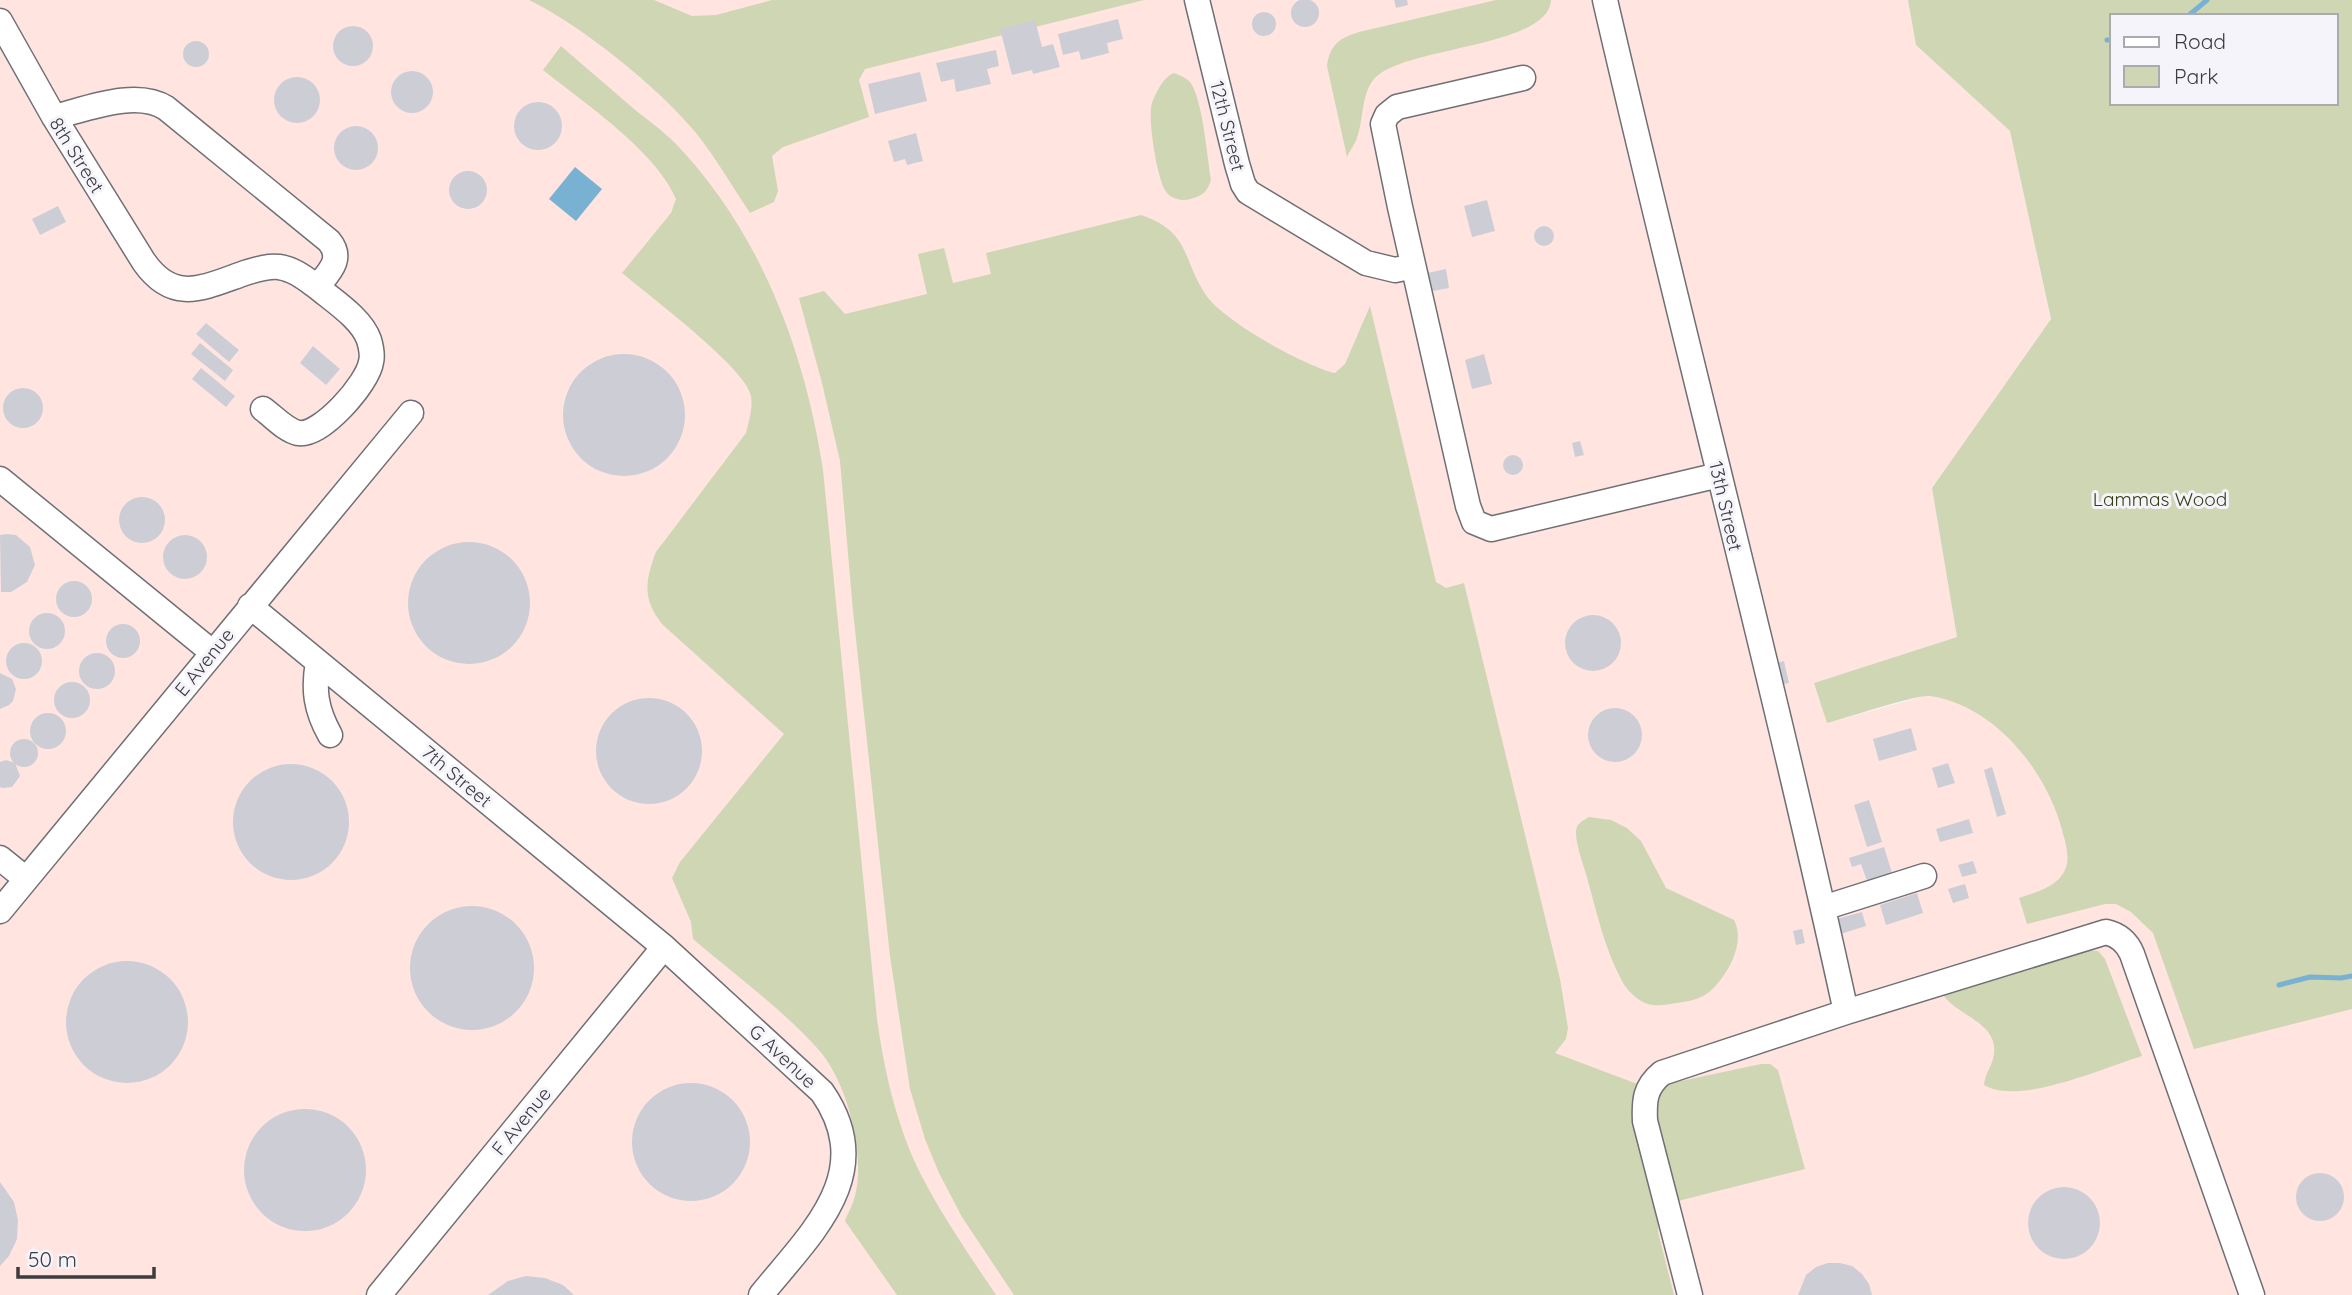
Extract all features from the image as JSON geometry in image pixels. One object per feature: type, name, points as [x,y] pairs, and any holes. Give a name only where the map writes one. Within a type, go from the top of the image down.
[{"type":"lane","name":"12th Street","points":[[1197,0],[1237,164],[1248,192],[1366,263],[1395,270],[1413,266]]},
{"type":"lane","name":"13th Street","points":[[1605,0],[1846,1012]]},
{"type":"lane","name":"8th Street","points":[[0,21],[54,117],[144,262],[162,284],[191,290],[270,267],[289,270],[317,287]]},
{"type":"lane","points":[[1522,78],[1397,107],[1387,115],[1383,124],[1413,266],[1468,506],[1474,522],[1491,529],[1719,474]]},
{"type":"lane","points":[[54,117],[133,100],[151,101],[166,108],[329,241],[336,254],[336,261],[317,287],[364,330],[372,353],[369,369],[331,418],[314,431],[298,433],[291,430],[263,409]]},
{"type":"lane","name":"E Avenue","points":[[0,911],[411,414]]},
{"type":"lane","points":[[0,479],[212,652]]},
{"type":"lane","name":"7th Street","points":[[250,606],[664,947]]},
{"type":"lane","points":[[318,662],[315,695],[320,718],[330,735]]},
{"type":"lane","points":[[0,858],[26,879]]},
{"type":"lane","points":[[1823,908],[1924,876]]},
{"type":"lane","points":[[1690,1295],[1644,1121],[1644,1100],[1648,1088],[1661,1073],[2095,933],[2106,932],[2115,934],[2128,946],[2132,954],[2252,1295]]},
{"type":"lane","name":"F Avenue","points":[[379,1295],[664,947]]},
{"type":"lane","name":"G Avenue","points":[[664,947],[813,1082],[827,1100],[838,1123],[843,1162],[835,1197],[819,1223],[761,1295]]},
{"type":"shaded area","points":[[0,0],[1908,0],[1916,45],[2010,131],[2051,319],[1932,488],[1957,637],[1814,683],[1828,723],[1928,695],[2045,669],[2352,966],[2352,1295],[0,1295]]},
{"type":"green space","points":[[529,0],[654,0],[692,16],[716,15],[772,0],[1144,0],[865,69],[859,80],[869,117],[783,147],[772,156],[778,191],[774,202],[750,213],[696,133],[661,96],[595,41]]},
{"type":"green space","points":[[1496,0],[1551,0],[1544,16],[1527,28],[1503,37],[1417,58],[1376,77],[1365,97],[1357,138],[1347,157],[1327,66],[1333,47],[1346,37],[1359,32]]},
{"type":"green space","name":"Lammas Wood","points":[[1908,0],[2352,0],[2352,1009],[2194,1049],[2153,933],[2131,912],[2116,904],[2105,904],[2027,924],[2019,898],[2059,879],[2066,867],[2067,848],[2055,808],[2044,785],[2031,764],[1996,727],[1976,712],[1930,696],[1897,702],[1827,723],[1814,683],[1957,637],[1932,488],[2051,319],[2010,131],[1916,45]]},
{"type":"green space","points":[[561,46],[670,139],[705,177],[754,254],[791,337],[815,425],[823,470],[877,1019],[886,1069],[899,1119],[918,1169],[996,1295],[897,1295],[845,1221],[855,1196],[858,1160],[852,1119],[838,1080],[818,1049],[789,1020],[693,939],[691,922],[672,878],[680,862],[784,734],[663,625],[656,616],[647,590],[656,552],[746,433],[751,396],[733,368],[622,273],[671,213],[676,199],[666,181],[636,146],[543,70]]},
{"type":"green space","points":[[1174,73],[1188,81],[1196,94],[1211,180],[1203,194],[1186,200],[1174,198],[1165,190],[1152,133],[1152,103],[1163,82]]},
{"type":"green space","points":[[1141,215],[1169,229],[1177,238],[1198,282],[1215,306],[1266,341],[1322,369],[1335,373],[1345,364],[1370,306],[1436,582],[1446,588],[1464,583],[1560,979],[1568,1028],[1566,1039],[1555,1053],[1648,1088],[1761,1064],[1770,1064],[1778,1070],[1805,1169],[1670,1203],[1659,1215],[1658,1232],[1674,1295],[1014,1295],[962,1217],[939,1173],[925,1139],[910,1089],[890,956],[853,611],[840,461],[799,298],[824,291],[845,314],[927,294],[918,254],[944,248],[953,283],[991,274],[986,253]]},
{"type":"green space","points":[[1589,817],[1611,820],[1627,828],[1641,841],[1666,888],[1734,920],[1738,941],[1734,955],[1728,969],[1709,992],[1685,1002],[1653,1005],[1638,999],[1624,984],[1605,942],[1578,848],[1577,827]]},
{"type":"green space","points":[[2083,950],[2098,951],[2105,959],[2142,1056],[2039,1088],[1999,1090],[1984,1085],[1994,1054],[1989,1034],[1983,1026],[1956,1008],[1942,993]]},
{"type":"water","points":[[575,167],[602,189],[576,221],[549,199]]},
{"type":"building","points":[[1305,-1],[1315,3],[1319,13],[1315,23],[1305,27],[1295,23],[1291,13],[1295,3]]},
{"type":"building","points":[[1394,0],[1407,0],[1408,5],[1396,8]]},
{"type":"building","points":[[1264,12],[1275,19],[1276,24],[1269,35],[1264,36],[1253,29],[1252,24],[1259,13]]},
{"type":"building","points":[[1118,19],[1123,39],[1107,43],[1109,53],[1081,60],[1079,51],[1063,55],[1058,34]]},
{"type":"building","points":[[1035,20],[1042,47],[1053,44],[1060,67],[1033,74],[1032,70],[1012,75],[1000,29]]},
{"type":"building","points":[[353,26],[367,32],[373,46],[367,60],[353,66],[339,60],[333,46],[339,32]]},
{"type":"building","points":[[196,41],[205,45],[209,54],[205,63],[196,67],[187,63],[183,54],[187,45]]},
{"type":"building","points":[[996,50],[999,66],[987,69],[991,84],[956,92],[954,79],[941,82],[936,63]]},
{"type":"building","points":[[412,71],[427,77],[433,92],[427,107],[412,113],[397,107],[391,92],[397,77]]},
{"type":"building","points":[[920,72],[927,101],[875,114],[868,84]]},
{"type":"building","points":[[297,77],[313,84],[320,100],[313,116],[297,123],[281,116],[274,100],[281,84]]},
{"type":"building","points":[[538,102],[555,109],[562,126],[555,143],[538,150],[521,143],[514,126],[521,109]]},
{"type":"building","points":[[356,126],[365,127],[372,132],[377,139],[377,157],[372,164],[365,169],[356,170],[347,169],[340,164],[335,157],[334,148],[335,139],[340,132],[347,127]]},
{"type":"building","points":[[916,133],[923,161],[907,165],[905,159],[894,162],[888,141]]},
{"type":"building","points":[[468,171],[481,177],[487,190],[481,203],[468,209],[455,203],[449,190],[455,177]]},
{"type":"building","points":[[1487,200],[1495,231],[1472,237],[1464,206]]},
{"type":"building","points":[[58,206],[66,222],[40,235],[32,219]]},
{"type":"building","points":[[1544,226],[1551,229],[1554,236],[1551,243],[1544,246],[1537,243],[1534,236],[1537,229]]},
{"type":"building","points":[[1446,269],[1449,288],[1427,292],[1423,274]]},
{"type":"building","points":[[206,323],[239,350],[229,362],[196,334]]},
{"type":"building","points":[[200,343],[233,370],[225,381],[191,354]]},
{"type":"building","points":[[313,346],[340,369],[326,385],[300,363]]},
{"type":"building","points":[[624,354],[647,359],[667,372],[680,392],[685,415],[680,438],[667,458],[647,471],[624,476],[601,471],[581,458],[568,438],[563,415],[568,392],[581,372],[601,359]]},
{"type":"building","points":[[1484,354],[1492,384],[1472,389],[1465,360]]},
{"type":"building","points":[[201,368],[235,396],[226,407],[192,379]]},
{"type":"building","points":[[23,388],[31,389],[37,394],[42,400],[42,416],[37,422],[31,427],[23,428],[15,427],[9,422],[4,416],[3,408],[4,400],[9,394],[15,389]]},
{"type":"building","points":[[1580,441],[1584,455],[1575,457],[1572,443]]},
{"type":"building","points":[[1509,455],[1517,455],[1523,465],[1517,475],[1509,475],[1503,469],[1503,461]]},
{"type":"building","points":[[142,497],[158,504],[165,520],[158,536],[142,543],[126,536],[119,520],[126,504]]},
{"type":"building","points":[[0,535],[16,535],[30,547],[35,565],[27,582],[11,592],[1,592]]},
{"type":"building","points":[[185,535],[201,541],[207,557],[201,573],[185,579],[169,573],[163,557],[169,541]]},
{"type":"building","points":[[469,542],[492,547],[512,560],[525,580],[530,603],[525,626],[512,646],[492,659],[469,664],[446,659],[426,646],[413,626],[408,603],[413,580],[426,560],[446,547]]},
{"type":"building","points":[[74,581],[87,586],[92,599],[87,612],[74,617],[61,612],[56,599],[61,586]]},
{"type":"building","points":[[47,613],[60,618],[65,631],[60,644],[47,649],[34,644],[29,631],[34,618]]},
{"type":"building","points":[[1593,615],[1613,623],[1621,643],[1613,663],[1593,671],[1573,663],[1565,643],[1573,623]]},
{"type":"building","points":[[123,624],[135,629],[140,641],[135,653],[123,658],[111,653],[106,641],[111,629]]},
{"type":"building","points":[[24,643],[37,648],[42,661],[37,674],[24,679],[11,674],[6,661],[11,648]]},
{"type":"building","points":[[97,653],[110,658],[115,671],[110,684],[97,689],[84,684],[79,671],[84,658]]},
{"type":"building","points":[[1784,661],[1789,683],[1774,686],[1769,665]]},
{"type":"building","points":[[0,673],[12,679],[16,689],[13,701],[0,709]]},
{"type":"building","points":[[72,682],[85,687],[90,700],[85,713],[72,718],[59,713],[54,700],[59,687]]},
{"type":"building","points":[[649,698],[669,702],[687,713],[698,731],[702,751],[698,771],[687,789],[669,800],[649,804],[629,800],[611,789],[600,771],[596,751],[600,731],[611,713],[629,702]]},
{"type":"building","points":[[1615,708],[1634,716],[1642,735],[1634,754],[1615,762],[1596,754],[1588,735],[1596,716]]},
{"type":"building","points":[[48,713],[61,718],[66,731],[61,744],[48,749],[35,744],[30,731],[35,718]]},
{"type":"building","points":[[1911,728],[1917,750],[1879,761],[1873,739]]},
{"type":"building","points":[[24,739],[34,743],[38,753],[34,763],[24,767],[14,763],[10,753],[14,743]]},
{"type":"building","points":[[6,760],[15,763],[20,776],[12,787],[3,788],[0,787],[0,762]]},
{"type":"building","points":[[1948,763],[1955,783],[1938,788],[1932,768]]},
{"type":"building","points":[[291,764],[313,768],[332,781],[345,800],[349,822],[345,844],[332,863],[313,876],[291,880],[269,876],[250,863],[237,844],[233,822],[237,800],[250,781],[269,768]]},
{"type":"building","points":[[1992,767],[2006,814],[1997,817],[1984,770]]},
{"type":"building","points":[[1869,800],[1882,842],[1867,847],[1854,805]]},
{"type":"building","points":[[1969,819],[1973,833],[1940,842],[1936,829]]},
{"type":"building","points":[[1884,847],[1892,873],[1867,881],[1861,864],[1852,867],[1849,858]]},
{"type":"building","points":[[1973,861],[1977,873],[1962,877],[1958,865]]},
{"type":"building","points":[[1965,884],[1969,898],[1953,903],[1948,889]]},
{"type":"building","points":[[1917,893],[1923,913],[1886,925],[1880,905]]},
{"type":"building","points":[[472,906],[496,911],[516,924],[529,944],[534,968],[529,992],[516,1012],[496,1025],[472,1030],[448,1025],[428,1012],[415,992],[410,968],[415,944],[428,924],[448,911]]},
{"type":"building","points":[[1862,912],[1866,926],[1837,935],[1833,920]]},
{"type":"building","points":[[1802,929],[1805,943],[1796,945],[1793,931]]},
{"type":"building","points":[[127,961],[150,966],[170,979],[183,999],[188,1022],[183,1045],[170,1065],[150,1078],[127,1083],[104,1078],[84,1065],[71,1045],[66,1022],[71,999],[84,979],[104,966]]},
{"type":"building","points":[[691,1083],[714,1087],[733,1100],[746,1119],[750,1142],[746,1165],[733,1184],[714,1197],[691,1201],[668,1197],[649,1184],[636,1165],[632,1142],[636,1119],[649,1100],[668,1087]]},
{"type":"building","points":[[305,1109],[328,1114],[348,1127],[361,1147],[366,1170],[361,1193],[348,1213],[328,1226],[305,1231],[282,1226],[262,1213],[249,1193],[244,1170],[249,1147],[262,1127],[282,1114]]},
{"type":"building","points":[[2320,1173],[2329,1174],[2337,1180],[2343,1188],[2343,1206],[2337,1214],[2329,1220],[2320,1221],[2311,1220],[2303,1214],[2297,1206],[2296,1197],[2297,1188],[2303,1180],[2311,1174]]},
{"type":"building","points":[[0,1182],[14,1202],[18,1220],[17,1239],[9,1256],[0,1266]]},
{"type":"building","points":[[2064,1187],[2084,1193],[2094,1203],[2100,1223],[2094,1243],[2084,1253],[2064,1259],[2044,1253],[2034,1243],[2028,1223],[2034,1203],[2044,1193]]},
{"type":"building","points":[[1828,1263],[1852,1266],[1869,1284],[1872,1295],[1798,1295],[1806,1275],[1816,1267]]},
{"type":"building","points":[[526,1276],[545,1278],[563,1285],[574,1295],[488,1295],[508,1281]]},
{"type":"waterway","points":[[2190,14],[2207,0]]},
{"type":"waterway","points":[[2279,985],[2310,977],[2352,976]]}]
